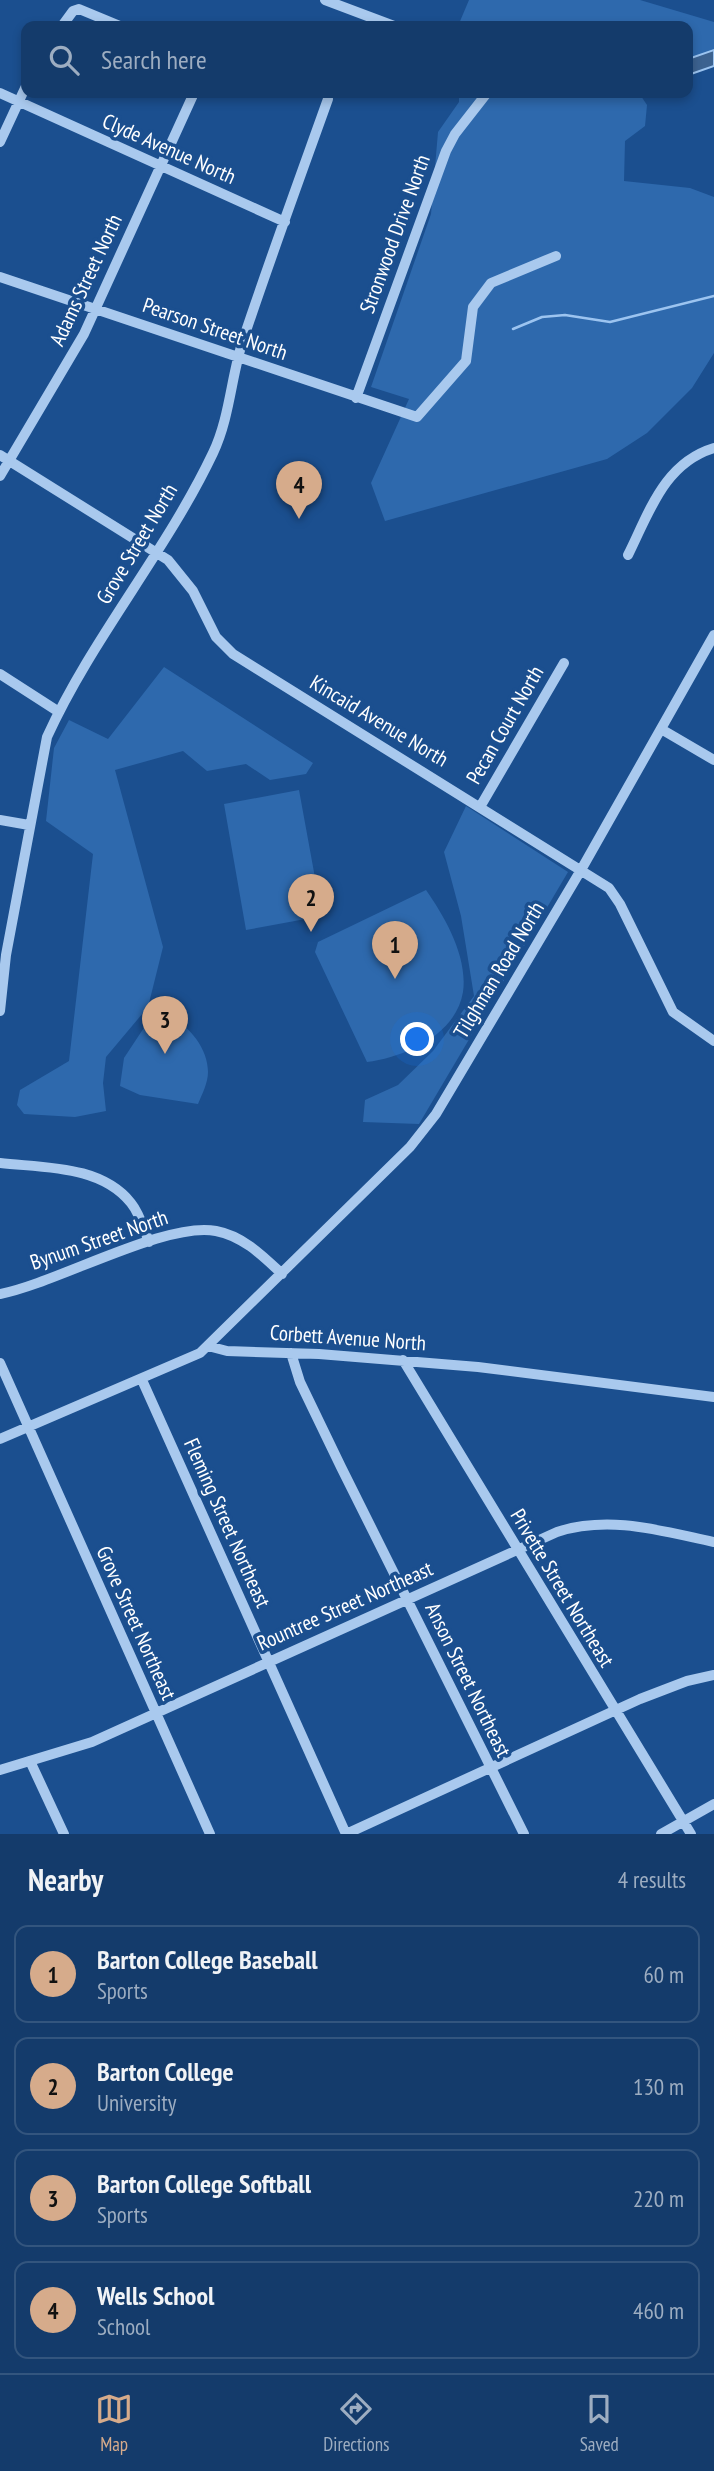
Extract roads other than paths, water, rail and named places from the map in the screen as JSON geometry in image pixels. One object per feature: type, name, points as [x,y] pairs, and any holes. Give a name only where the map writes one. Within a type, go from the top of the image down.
[{"type":"street","points":[[325,0],[381,21]]},
{"type":"street","points":[[66,21],[79,9],[108,21]]},
{"type":"street","name":"Clyde Avenue North","points":[[0,93],[285,222]]},
{"type":"street","points":[[0,142],[21,97]]},
{"type":"street","name":"Adams Street North","points":[[0,476],[5,458],[50,396],[97,309],[192,98]]},
{"type":"street","name":"Stronwood Drive North","points":[[356,398],[446,151],[455,134],[483,98]]},
{"type":"street","name":"Grove Street North","points":[[0,1011],[3,954],[44,748],[59,712],[156,552],[214,449],[227,411],[238,357],[328,99]]},
{"type":"street","name":"Pearson Street North","points":[[0,277],[417,417],[466,361],[473,307],[491,283],[556,256]]},
{"type":"street","points":[[628,555],[670,475],[688,459],[714,448]]},
{"type":"street","name":"Kincaid Avenue North","points":[[5,458],[156,552],[181,574],[222,645],[582,870],[614,893],[673,1012],[714,1041]]},
{"type":"street","name":"Tilghman Road North","points":[[208,1346],[427,1126],[582,870],[714,635]]},
{"type":"street","name":"Pecan Court North","points":[[480,807],[564,663]]},
{"type":"street","points":[[0,674],[59,712]]},
{"type":"street","points":[[661,729],[714,760]]},
{"type":"street","points":[[0,820],[29,825]]},
{"type":"street","points":[[0,1163],[80,1172],[110,1184],[131,1202],[149,1242]]},
{"type":"street","name":"Bynum Street North","points":[[0,1293],[182,1231],[213,1230],[249,1245],[282,1274]]},
{"type":"street","points":[[0,1439],[142,1380],[200,1353],[208,1346]]},
{"type":"street","name":"Corbett Avenue North","points":[[208,1346],[227,1351],[403,1360],[714,1397]]},
{"type":"street","name":"Anson Street Northeast","points":[[291,1353],[309,1402],[524,1834]]},
{"type":"street","name":"Privette Street Northeast","points":[[403,1360],[691,1834]]},
{"type":"street","points":[[0,1363],[27,1428]]},
{"type":"street","name":"Fleming Street Northeast","points":[[142,1380],[346,1834]]},
{"type":"street","name":"Grove Street Northeast","points":[[27,1428],[210,1834]]},
{"type":"street","name":"Rountree Street Northeast","points":[[0,1770],[92,1742],[557,1532],[590,1524],[623,1524],[714,1542]]},
{"type":"street","points":[[346,1834],[668,1687],[714,1675]]},
{"type":"street","points":[[30,1761],[65,1834]]},
{"type":"street","points":[[661,1834],[714,1804]]},
{"type":"waterway","points":[[513,329],[542,317],[565,315],[610,322],[714,296]]},
{"type":"place","name":"Wells School","points":[[299,519]]},
{"type":"place","name":"Barton College","points":[[311,932]]},
{"type":"place","name":"Barton College Baseball","points":[[395,979]]},
{"type":"place","name":"Barton College Softball","points":[[165,1054]]}]
